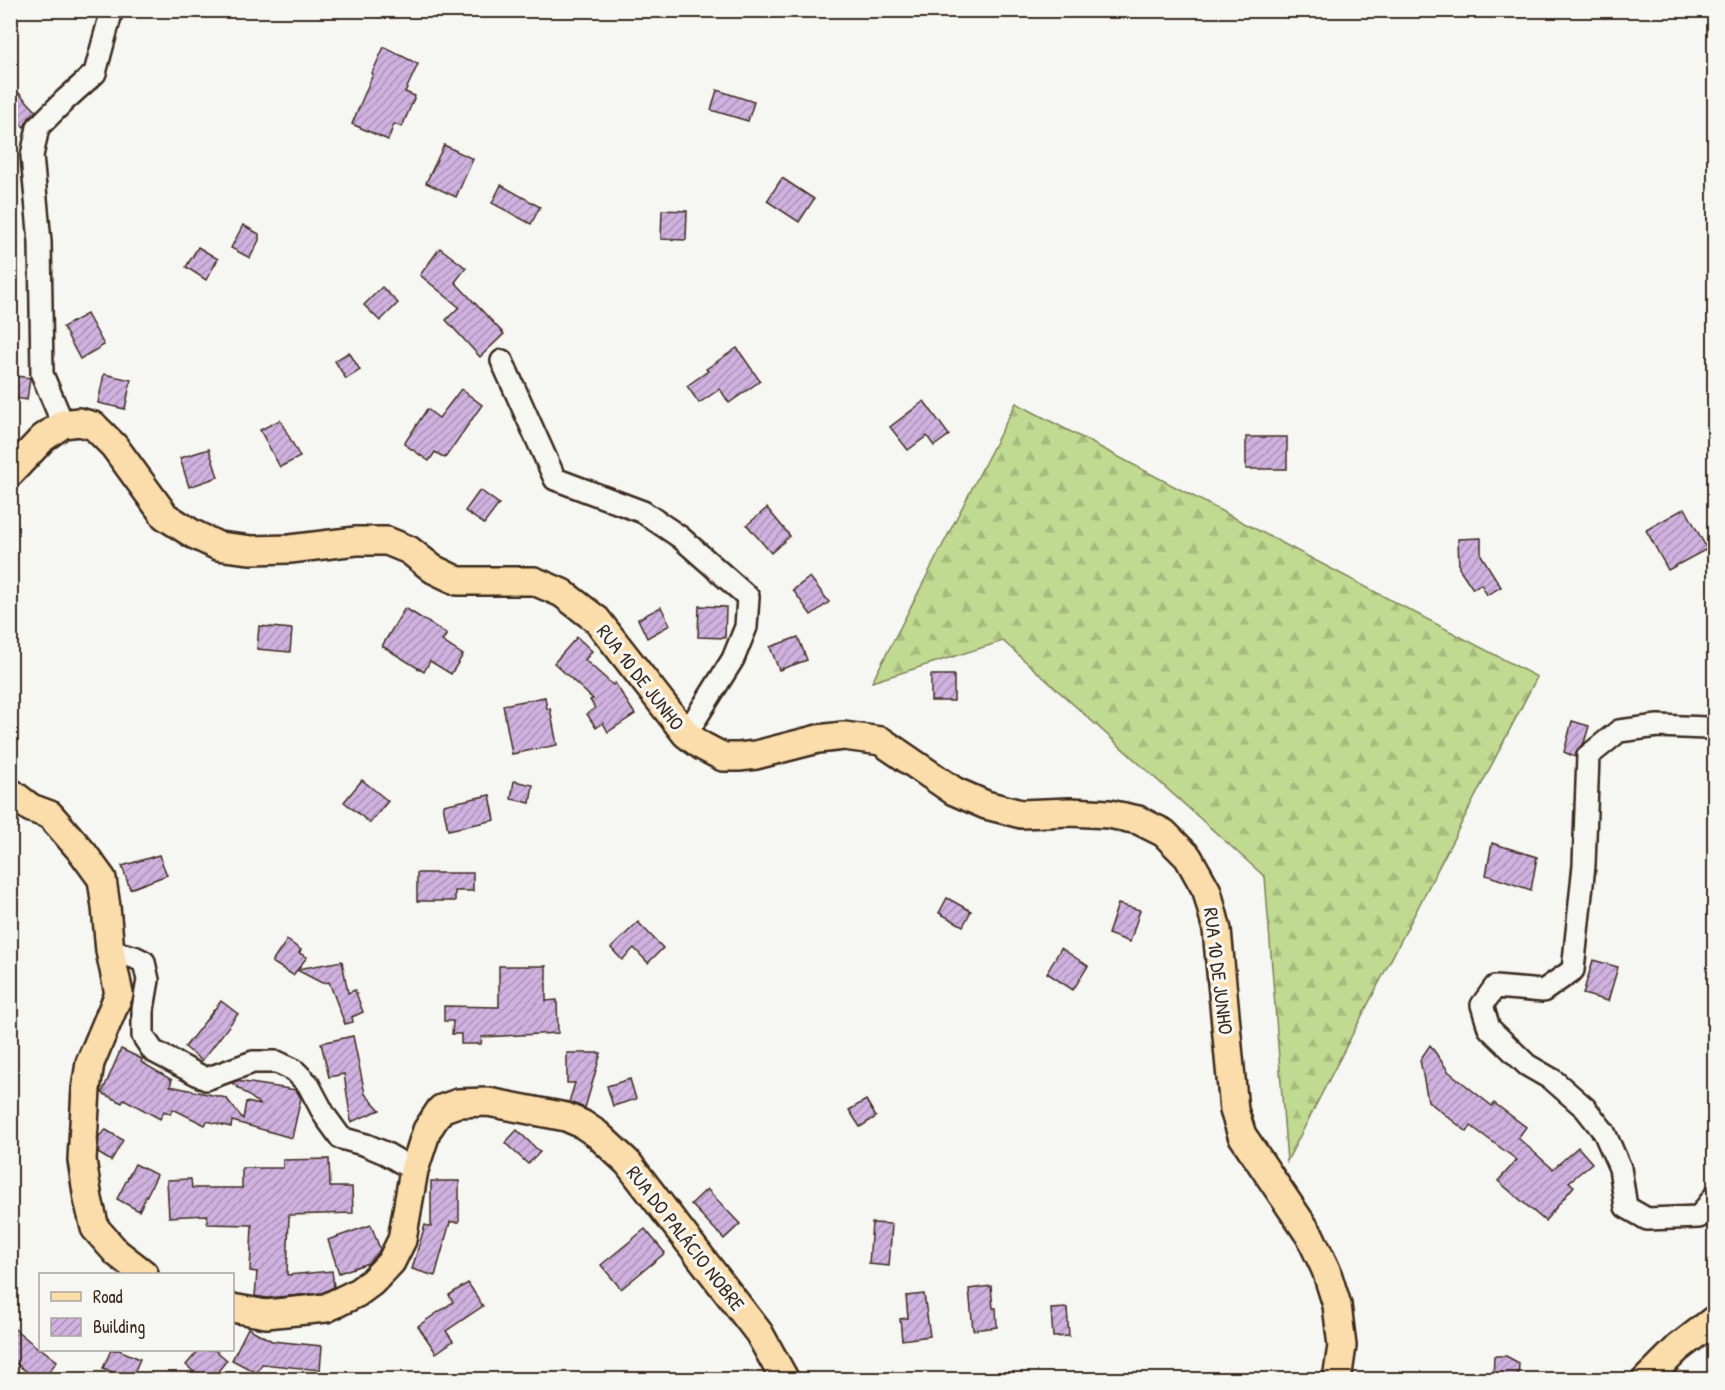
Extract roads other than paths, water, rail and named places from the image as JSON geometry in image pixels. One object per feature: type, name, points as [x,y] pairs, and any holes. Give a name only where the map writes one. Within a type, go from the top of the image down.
[{"type":"main road","name":"RUA 10 DE JUNHO","points":[[53,431],[79,422],[94,426],[114,446],[165,516],[193,534],[218,546],[251,550],[290,549],[356,541],[387,541],[409,550],[433,569],[458,581],[534,581],[562,593],[597,620],[686,734],[723,757],[756,755],[818,739],[844,736],[881,741],[954,791],[986,806],[1021,814],[1070,812],[1109,814],[1138,820],[1164,833],[1188,857],[1207,891],[1217,930],[1234,1110],[1242,1135],[1310,1236],[1326,1270],[1337,1305],[1342,1346],[1337,1380]]},
{"type":"main road","points":[[10,473],[53,431]]},
{"type":"main road","points":[[10,792],[31,808],[50,814],[84,853],[102,879],[110,951],[119,994],[90,1063],[86,1089],[82,1160],[95,1228],[117,1253],[142,1273]]},
{"type":"main road","name":"RUA DO PALÁCIO NOBRE","points":[[234,1308],[266,1314],[326,1308],[357,1293],[372,1282],[391,1262],[402,1239],[414,1170],[427,1131],[441,1109],[458,1102],[488,1102],[566,1117],[597,1134],[628,1163],[759,1333],[785,1380]]},
{"type":"main road","points":[[1646,1380],[1678,1348],[1714,1320]]},
{"type":"street","points":[[53,431],[42,374],[40,242],[32,156],[38,128],[64,99],[95,73],[110,17],[109,10]]},
{"type":"street","points":[[502,361],[555,479],[643,512],[680,537],[748,597],[746,627],[733,659],[686,734]]},
{"type":"street","points":[[1714,726],[1706,728],[1658,726],[1619,731],[1588,756],[1584,865],[1573,970],[1543,991],[1495,987],[1482,1005],[1490,1028],[1527,1065],[1553,1080],[1586,1108],[1604,1132],[1620,1168],[1626,1207],[1647,1219],[1699,1217],[1714,1197]]},
{"type":"street","points":[[110,951],[144,962],[148,980],[143,1009],[143,1036],[153,1051],[206,1079],[253,1062],[277,1062],[294,1070],[308,1084],[324,1116],[341,1138],[385,1153],[414,1170]]}]
